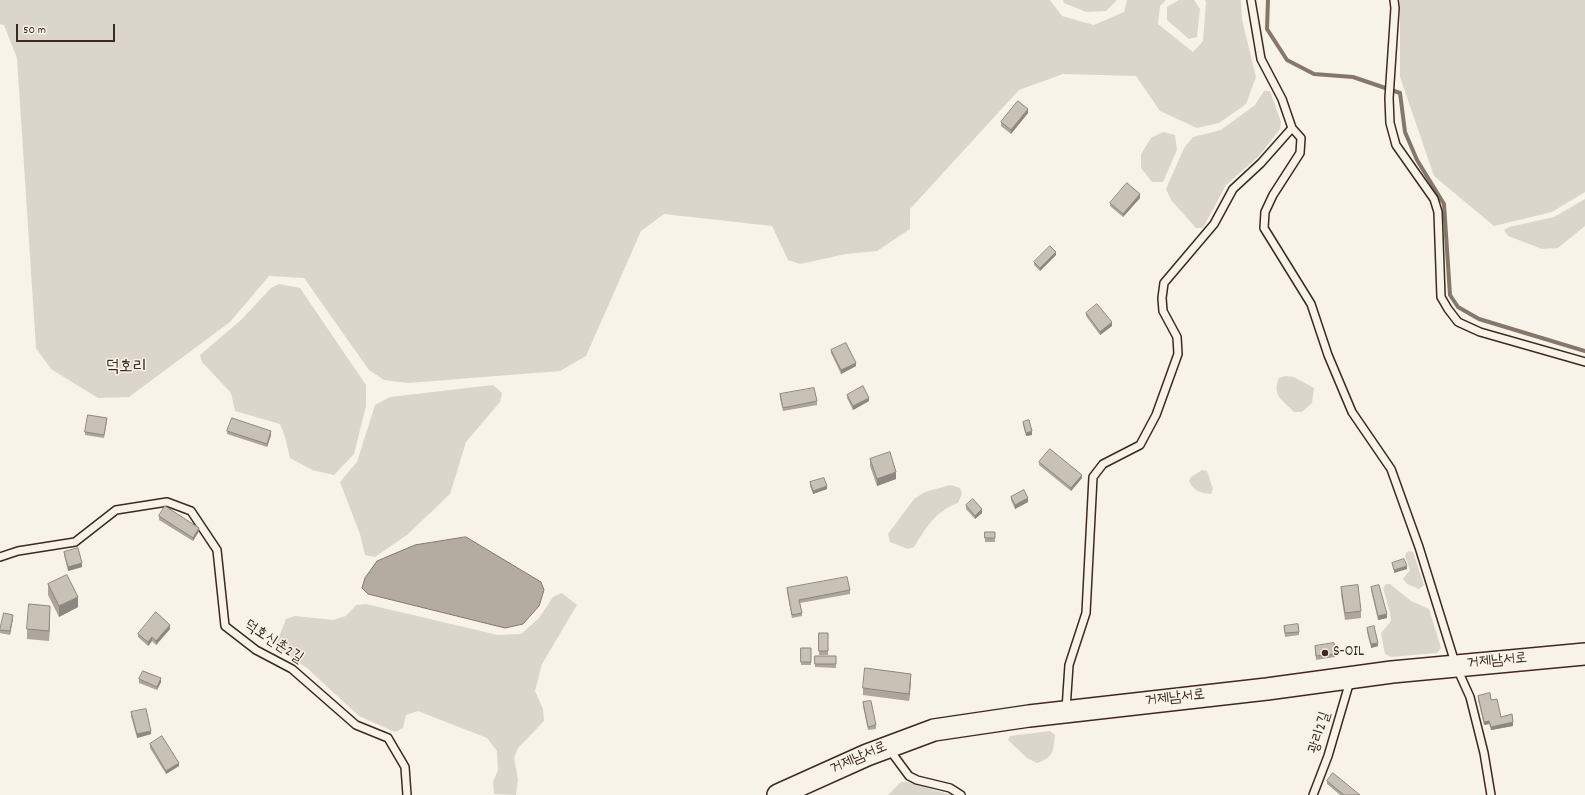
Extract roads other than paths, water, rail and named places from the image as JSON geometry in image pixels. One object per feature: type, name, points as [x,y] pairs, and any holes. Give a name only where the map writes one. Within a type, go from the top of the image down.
[{"type":"main road","name":"거제남서로","points":[[778,795],[888,747],[934,730],[1066,711],[1267,689],[1351,677],[1585,654]]},
{"type":"lane","points":[[1251,0],[1261,59],[1282,99],[1292,128],[1301,138],[1300,153],[1273,195],[1265,212],[1264,228],[1311,304],[1328,355],[1352,412],[1390,469],[1419,547],[1456,666],[1470,697],[1484,753],[1491,795]]},
{"type":"lane","points":[[1394,0],[1395,8],[1389,98],[1390,123],[1396,145],[1434,199],[1438,212],[1441,297],[1448,310],[1458,322],[1480,332],[1585,362]]},
{"type":"lane","points":[[1066,711],[1069,665],[1086,613],[1093,477],[1103,464],[1140,445],[1156,415],[1178,354],[1177,337],[1163,311],[1162,298],[1164,283],[1214,224],[1233,189],[1261,163],[1292,128]]},
{"type":"lane","name":"덕호신촌2길","points":[[0,557],[18,551],[75,542],[116,510],[166,502],[191,512],[217,550],[225,626],[256,650],[292,669],[356,725],[388,738],[405,767],[407,795]]},
{"type":"lane","name":"광리2길","points":[[1313,795],[1328,756],[1351,677]]},
{"type":"lane","points":[[888,747],[909,776],[917,780],[950,788],[961,795]]},
{"type":"waterway","points":[[1268,0],[1267,29],[1287,60],[1314,74],[1353,77],[1400,93],[1405,132],[1417,160],[1444,204],[1450,295],[1458,307],[1479,319],[1585,351]]},
{"type":"place","name":"S-OIL","points":[[1325,653]]},
{"type":"district","name":"덕호리","points":[[126,369]]}]
